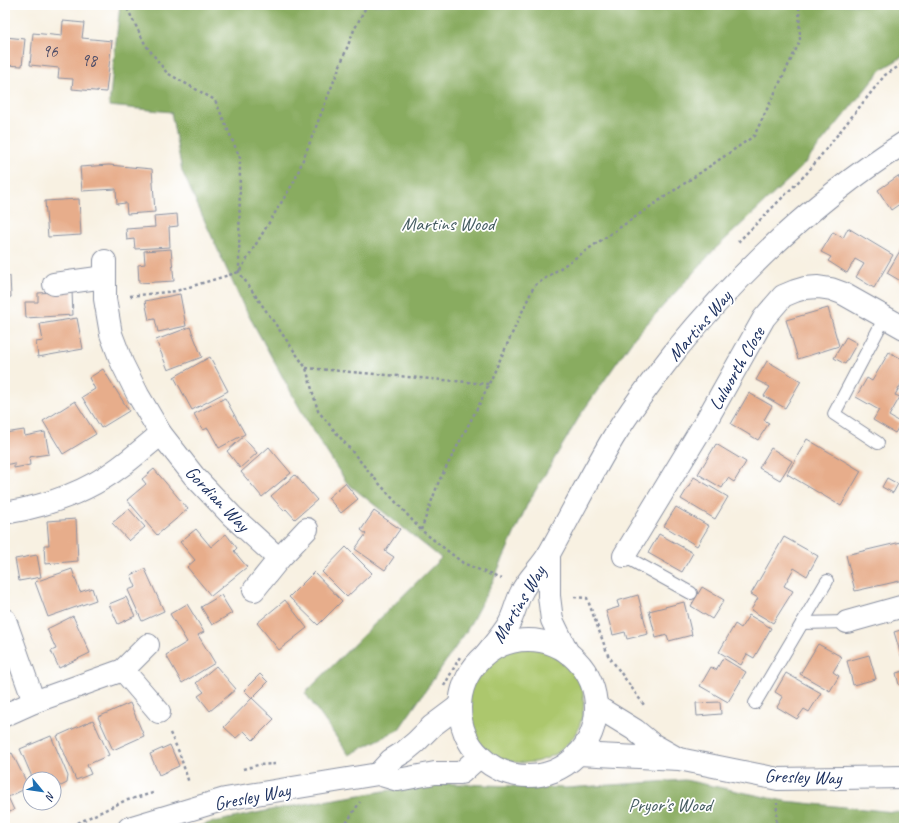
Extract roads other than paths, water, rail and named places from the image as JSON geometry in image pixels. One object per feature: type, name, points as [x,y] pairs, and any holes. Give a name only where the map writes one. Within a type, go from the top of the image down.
[{"type":"street","name":"Martins Way","points":[[486,654],[508,625],[521,592],[549,554],[614,436],[660,371],[701,320],[741,277],[782,238],[830,196],[879,159],[904,143]]},
{"type":"street","name":"Gordian Way","points":[[54,284],[105,269],[105,299],[111,334],[122,363],[138,395],[161,434],[194,476],[232,516],[279,558]]},
{"type":"street","name":"Lulworth Close","points":[[624,556],[706,421],[764,318],[783,296],[805,288],[818,287],[831,289],[842,293],[904,328]]},
{"type":"street","points":[[5,513],[54,501],[88,487],[120,468],[161,434]]},
{"type":"street","points":[[254,590],[279,558],[307,529]]},
{"type":"street","name":"Martins Way","points":[[549,554],[548,596],[552,620],[568,653]]},
{"type":"street","points":[[847,622],[904,606]]},
{"type":"street","points":[[5,620],[34,702]]},
{"type":"street","points":[[528,640],[550,643],[568,653],[583,667],[592,685],[596,706],[588,740],[578,754],[561,767],[540,774],[518,775],[498,769],[480,756],[466,735],[462,724],[460,705],[464,685],[473,668],[486,654],[506,644],[528,640]]},
{"type":"street","points":[[5,715],[34,702],[122,670],[148,646]]},
{"type":"street","points":[[122,670],[159,712]]},
{"type":"street","points":[[378,774],[392,760],[408,749],[432,726],[460,705]]},
{"type":"street","name":"Gresley Way","points":[[596,706],[635,730],[652,744],[679,759]]},
{"type":"street","name":"Gresley Way","points":[[578,754],[679,759],[778,779],[904,777]]},
{"type":"street","name":"Gresley Way","points":[[129,828],[164,816],[225,799],[378,774],[398,780],[435,773],[461,773],[480,756]]},
{"type":"lane","points":[[878,443],[834,414],[886,317]]},
{"type":"lane","points":[[624,556],[691,592]]},
{"type":"lane","points":[[755,703],[827,581]]},
{"type":"lane","points":[[802,623],[847,622]]},
{"type":"park label","name":"Martins Wood","points":[[448,223]]},
{"type":"park label","name":"Pryor's Wood","points":[[670,804]]}]
